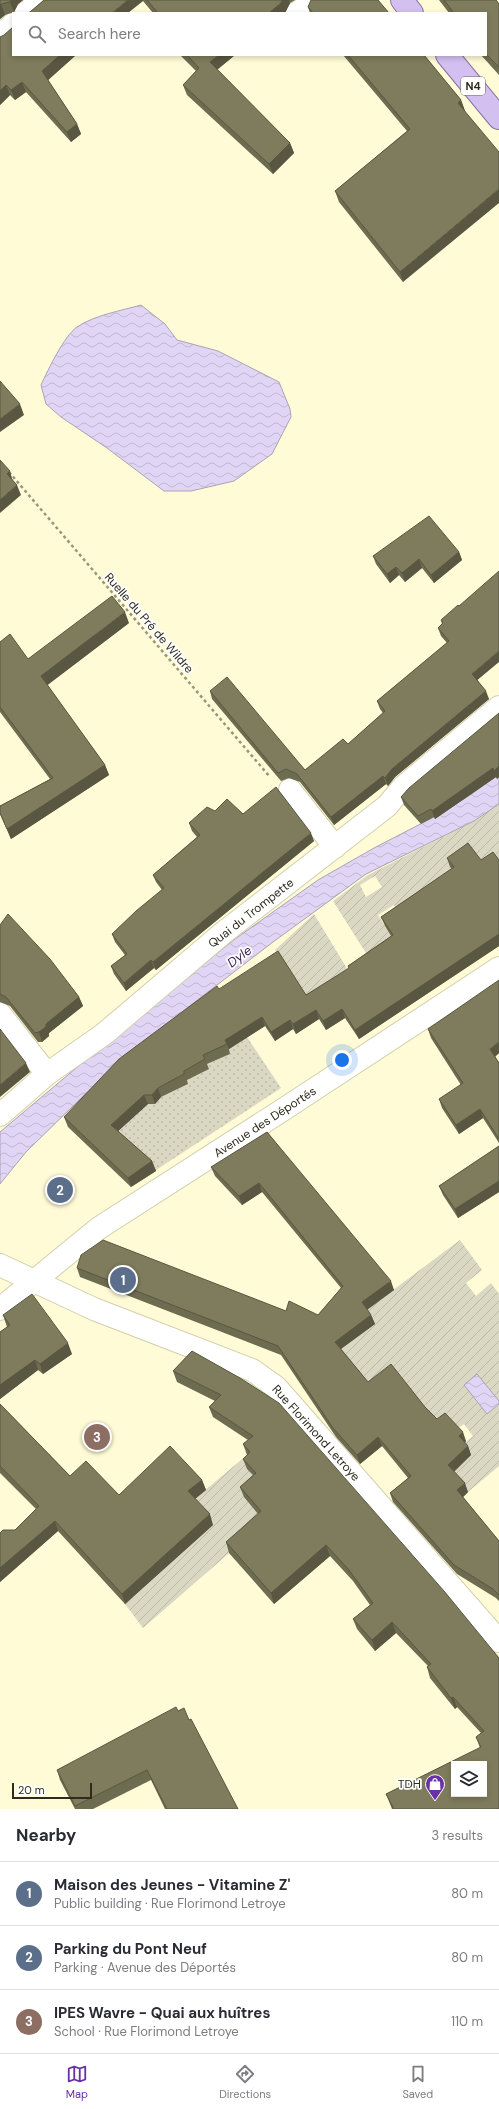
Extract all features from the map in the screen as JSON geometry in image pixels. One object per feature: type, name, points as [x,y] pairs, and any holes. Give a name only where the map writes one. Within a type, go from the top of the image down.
[{"type":"main road","points":[[402,0],[411,12]]},
{"type":"main road","name":"N4","points":[[448,56],[499,118]]},
{"type":"street","points":[[27,12],[41,0]]},
{"type":"street","points":[[0,36],[12,25]]},
{"type":"street","name":"Quai du Trompette","points":[[0,1115],[47,1074],[104,1034],[224,933],[387,806],[403,787],[499,708]]},
{"type":"street","points":[[290,790],[335,847]]},
{"type":"street","name":"Avenue des Déportés","points":[[0,1309],[99,1228],[499,968]]},
{"type":"street","points":[[0,1014],[47,1074]]},
{"type":"street","name":"Rue Florimond Letroye","points":[[0,1265],[94,1309],[252,1370],[276,1387],[499,1641]]},
{"type":"path","name":"Ruelle du Pré de Wildre","points":[[5,468],[279,786],[290,790]]},
{"type":"shaded area","points":[[499,804],[499,865],[464,885],[407,925],[394,905],[378,915],[402,953],[371,961],[333,901],[368,875],[474,821]],"holes":[[[375,876],[382,887],[366,897],[360,885]]]},
{"type":"shaded area","points":[[314,914],[351,975],[309,1003],[275,950]]},
{"type":"shaded area","points":[[247,1037],[281,1088],[150,1174],[115,1134],[148,1104],[155,1104],[161,1097],[188,1084],[187,1080],[207,1064],[230,1054],[228,1049]]},
{"type":"shaded area","points":[[460,1240],[482,1270],[466,1283],[476,1296],[491,1283],[499,1294],[499,1466],[468,1492],[451,1474],[462,1445],[473,1436],[464,1424],[455,1430],[441,1428],[372,1391],[338,1351],[375,1324],[365,1311]]},
{"type":"shaded area","points":[[247,1455],[296,1495],[143,1628],[125,1604],[213,1525],[191,1502]]},
{"type":"water","points":[[141,305],[165,324],[177,340],[218,351],[279,382],[290,409],[291,417],[272,454],[234,481],[191,491],[164,491],[107,448],[61,417],[46,404],[41,385],[57,354],[72,331],[92,319]]},
{"type":"water","name":"Dyle","points":[[499,774],[499,804],[474,821],[366,874],[273,942],[122,1058],[26,1152],[0,1184],[0,1132],[119,1032],[235,939],[318,880],[374,848],[434,817],[470,795]]},
{"type":"water","points":[[477,1374],[499,1401],[499,1404],[487,1414],[464,1385]]},
{"type":"building","points":[[0,0],[11,0],[10,2],[0,5]]},
{"type":"building","points":[[44,0],[128,0],[113,12],[30,12]]},
{"type":"building","points":[[147,0],[282,0],[281,3],[270,12],[157,12]]},
{"type":"building","points":[[311,0],[378,0],[388,12],[312,12],[308,7]]},
{"type":"building","points":[[444,0],[496,0],[499,4],[499,67],[487,55],[487,12],[453,12]]},
{"type":"building","points":[[12,28],[12,56],[59,56],[42,71],[77,124],[67,132],[22,82],[11,90],[6,85],[0,91],[0,37]]},
{"type":"building","points":[[188,56],[218,56],[210,62],[290,143],[269,164],[183,85],[199,68]]},
{"type":"building","points":[[349,56],[425,56],[461,100],[458,103],[499,152],[499,189],[400,272],[335,191],[410,129]]},
{"type":"building","points":[[0,381],[20,404],[0,419]]},
{"type":"building","points":[[0,460],[10,471],[7,474],[17,485],[0,500]]},
{"type":"building","points":[[429,516],[459,552],[431,575],[419,559],[402,573],[396,567],[387,574],[373,556]]},
{"type":"building","points":[[499,571],[499,651],[472,674],[486,691],[392,769],[385,778],[383,776],[331,817],[297,774],[286,769],[278,773],[210,691],[227,677],[305,770],[343,739],[348,744],[385,711],[377,701],[449,641],[438,628],[443,623],[441,620]]},
{"type":"building","points":[[112,596],[125,612],[41,676],[105,765],[7,829],[0,813],[0,806],[53,778],[0,707],[0,642],[10,634],[28,659]]},
{"type":"building","points":[[499,713],[499,766],[494,771],[493,768],[432,811],[431,809],[418,816],[401,797],[409,788]]},
{"type":"building","points":[[276,787],[311,833],[153,962],[151,960],[124,983],[111,966],[127,954],[112,934],[136,911],[164,888],[153,875],[200,835],[189,823],[207,807],[215,811],[227,799],[243,814]]},
{"type":"building","points":[[468,843],[481,860],[493,852],[499,860],[499,934],[355,1030],[342,1009],[323,1021],[316,1010],[293,1024],[290,1020],[271,1032],[262,1017],[225,1040],[227,1044],[203,1055],[205,1059],[184,1071],[184,1074],[158,1088],[152,1095],[144,1095],[111,1125],[152,1161],[128,1178],[64,1117],[119,1059],[217,986],[219,989],[278,951],[306,995],[349,968],[348,966],[393,935],[381,917],[454,867],[447,858]]},
{"type":"building","points":[[8,914],[50,959],[79,997],[46,1024],[46,1027],[35,1033],[6,997],[0,994],[0,925]]},
{"type":"building","points":[[499,980],[499,1042],[490,1049],[499,1063],[499,1139],[480,1109],[456,1125],[439,1099],[463,1083],[428,1029]]},
{"type":"building","points":[[0,1029],[26,1063],[0,1085]]},
{"type":"building","points":[[267,1132],[391,1281],[362,1302],[371,1315],[335,1342],[368,1382],[391,1364],[425,1407],[437,1419],[445,1413],[463,1432],[459,1436],[468,1446],[448,1465],[465,1483],[457,1490],[499,1541],[499,1595],[493,1589],[454,1565],[390,1493],[411,1476],[378,1437],[357,1455],[333,1428],[278,1346],[77,1268],[81,1255],[103,1240],[286,1311],[289,1301],[318,1315],[343,1286],[259,1183],[239,1196],[211,1167]]},
{"type":"building","points":[[499,1146],[499,1181],[455,1209],[439,1186]]},
{"type":"building","points":[[32,1294],[68,1343],[40,1364],[35,1360],[0,1385],[0,1332],[10,1325],[3,1315]]},
{"type":"building","points":[[192,1351],[240,1378],[279,1403],[444,1591],[499,1658],[499,1809],[394,1809],[386,1794],[451,1762],[451,1797],[487,1797],[487,1761],[453,1761],[481,1747],[476,1737],[484,1731],[453,1697],[451,1698],[427,1667],[431,1664],[392,1622],[372,1640],[353,1619],[373,1603],[349,1570],[326,1545],[271,1593],[226,1542],[261,1511],[240,1487],[256,1473],[243,1459],[250,1452],[243,1444],[253,1436],[209,1407],[221,1395],[173,1371]]},
{"type":"building","points":[[0,1404],[70,1476],[86,1461],[119,1495],[170,1446],[202,1480],[188,1491],[210,1514],[122,1594],[55,1521],[0,1568],[0,1533],[3,1530],[15,1530],[39,1506],[0,1466]]},
{"type":"building","points":[[176,1707],[178,1711],[184,1708],[189,1720],[191,1719],[238,1809],[167,1809],[147,1770],[75,1806],[57,1770]]},
{"type":"place","name":"Parking du Pont Neuf","points":[[60,1190]]},
{"type":"place","name":"Maison des Jeunes - Vitamine Z'","points":[[123,1280]]},
{"type":"place","name":"IPES Wavre - Quai aux huîtres","points":[[97,1437]]},
{"type":"place","name":"TDH","points":[[435,1801]]}]
